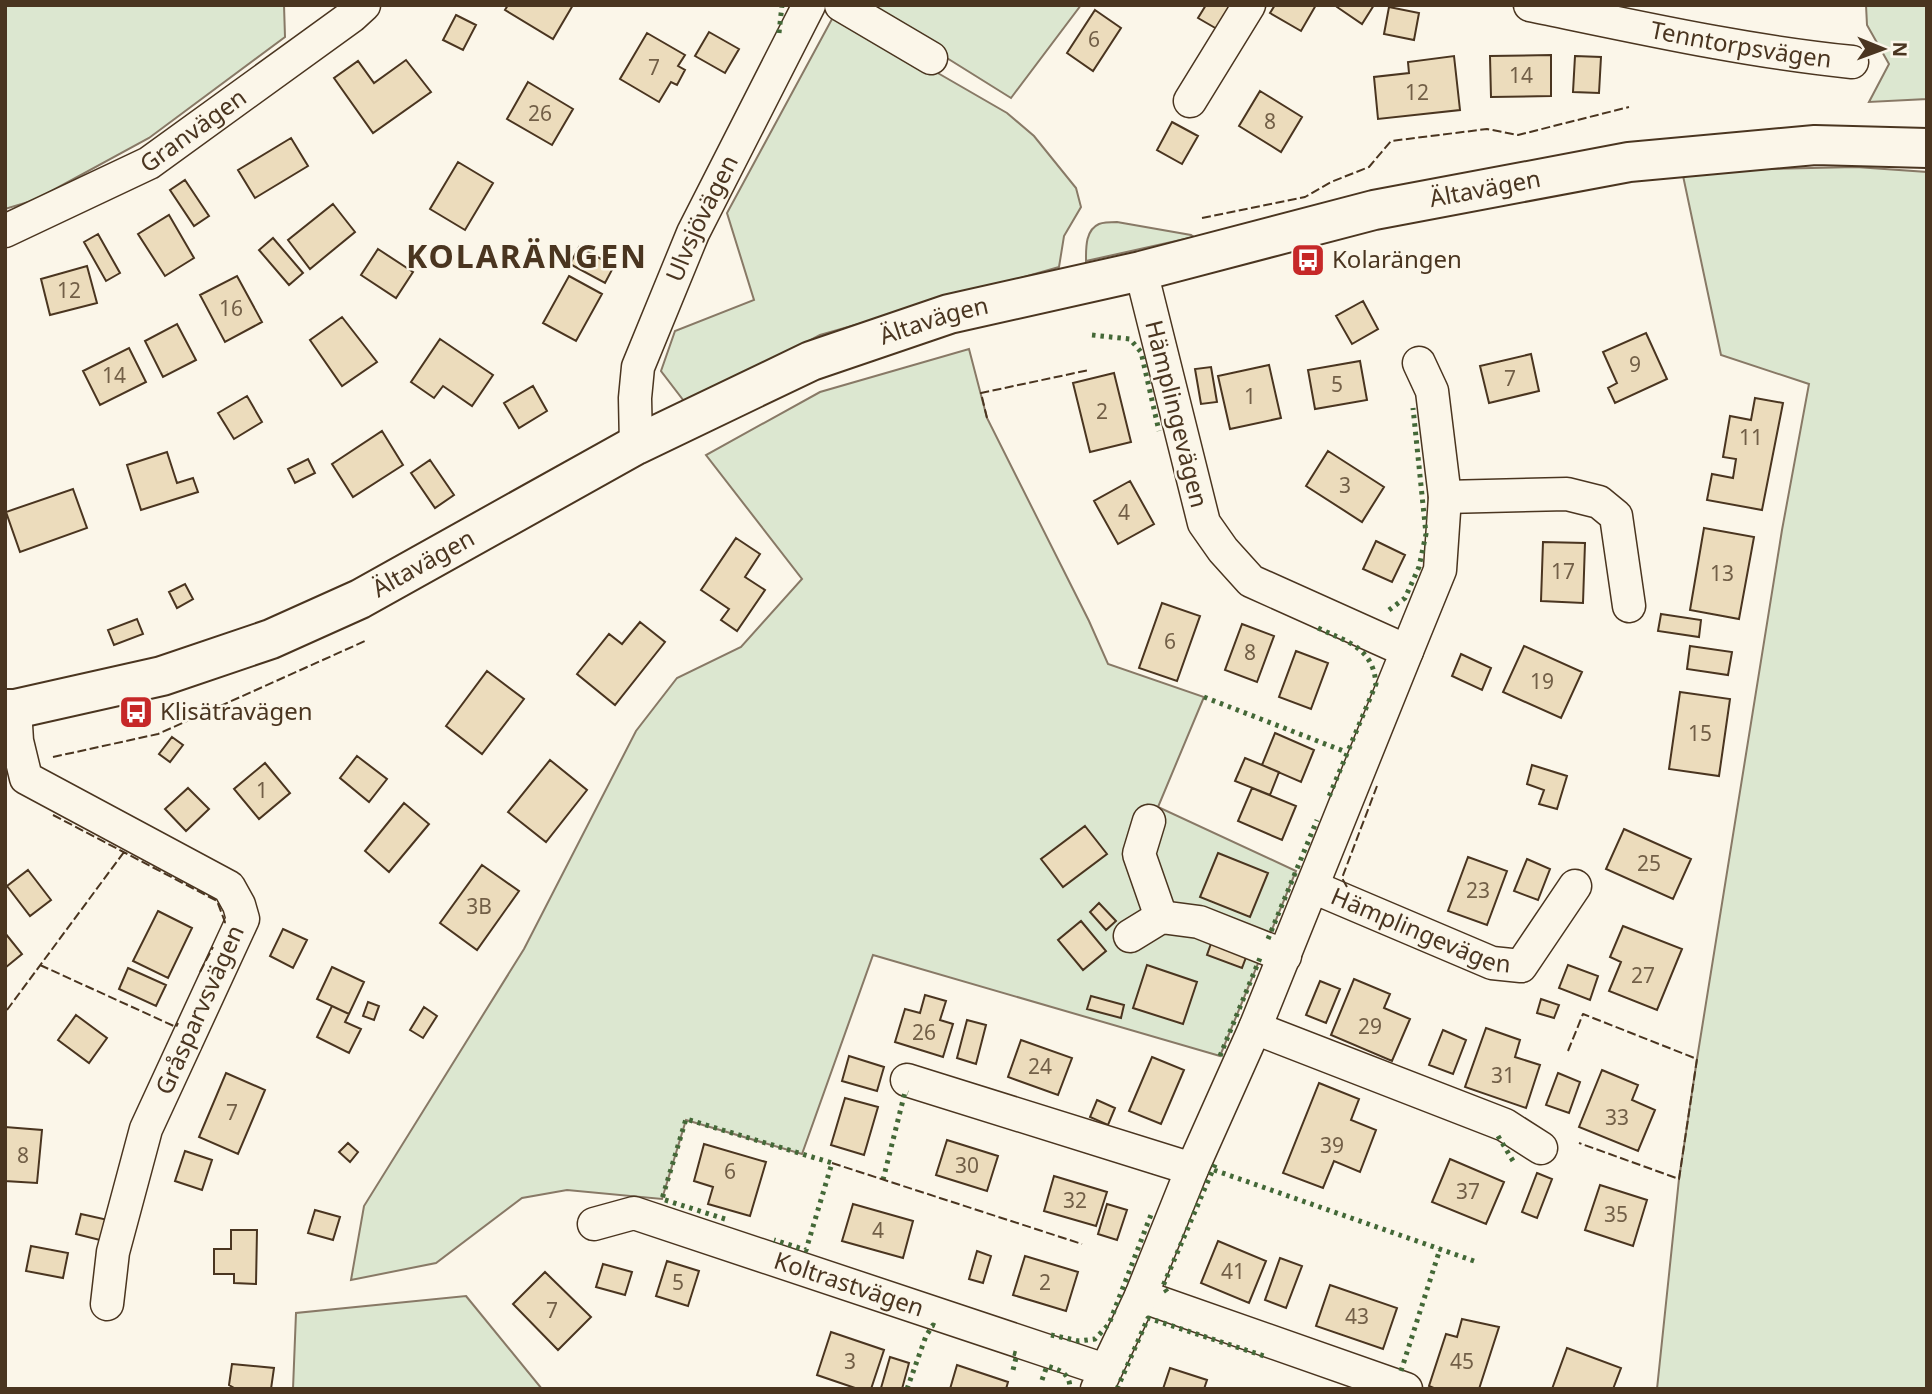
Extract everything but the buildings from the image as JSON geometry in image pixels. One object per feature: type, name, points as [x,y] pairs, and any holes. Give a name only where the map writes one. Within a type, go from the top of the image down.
[{"type":"main road","name":"Ältavägen","points":[[10,709],[162,676],[271,639],[360,599],[636,445],[811,360],[949,314],[1141,271],[1374,211],[1629,162],[1815,145],[1927,148]]},
{"type":"street","name":"Granvägen","points":[[5,231],[149,163],[364,5]]},
{"type":"street","name":"Ulvsjövägen","points":[[636,445],[635,398],[638,367],[693,233],[808,5]]},
{"type":"street","points":[[841,5],[931,58]]},
{"type":"street","points":[[1190,101],[1249,5]]},
{"type":"street","name":"Tenntorpsvägen","points":[[1544,7],[1714,43],[1852,62]]},
{"type":"street","name":"Hämplingevägen","points":[[1141,271],[1204,523],[1223,550],[1251,581],[1407,651]]},
{"type":"street","name":"Hämplingevägen","points":[[1101,1379],[1141,1296],[1192,1169],[1255,1028],[1440,570],[1445,497],[1432,391],[1419,363]]},
{"type":"street","points":[[1445,497],[1567,494],[1600,502],[1616,516],[1629,606]]},
{"type":"street","name":"Gråsparvsvägen","points":[[10,709],[26,778],[229,887],[243,919],[146,1129],[113,1252],[107,1304]]},
{"type":"street","points":[[1149,821],[1139,855],[1161,917]]},
{"type":"street","name":"Hämplingevägen","points":[[1313,887],[1492,963],[1521,966],[1574,886]]},
{"type":"street","points":[[1130,936],[1161,917],[1199,922],[1285,956]]},
{"type":"street","points":[[1255,1028],[1505,1125],[1541,1148]]},
{"type":"street","points":[[907,1080],[1192,1169]]},
{"type":"street","name":"Koltrastvägen","points":[[594,1224],[634,1213],[1101,1379]]},
{"type":"street","points":[[1141,1296],[1406,1389]]},
{"type":"green space","points":[[5,5],[284,5],[285,37],[149,138],[35,200],[5,209]]},
{"type":"green space","points":[[862,5],[1081,5],[1011,98]]},
{"type":"green space","points":[[1866,5],[1927,5],[1927,99],[1869,102],[1889,64],[1867,25]]},
{"type":"green space","points":[[839,16],[1007,113],[1034,136],[1076,188],[1081,207],[1064,236],[1059,267],[820,335],[687,405],[661,371],[675,331],[754,300],[727,213],[832,19]]},
{"type":"green space","points":[[1856,167],[1927,172],[1927,1389],[1657,1389],[1679,1179],[1697,1059],[1782,530],[1809,384],[1721,355],[1682,171]]},
{"type":"green space","points":[[1106,222],[1194,237],[1086,261],[1087,240],[1094,227]]},
{"type":"green space","points":[[969,349],[987,418],[1108,664],[1204,697],[1158,807],[1296,871],[1220,1056],[873,955],[802,1154],[686,1120],[662,1199],[567,1190],[522,1198],[436,1263],[351,1280],[364,1206],[524,949],[636,731],[677,678],[741,647],[802,579],[706,455],[820,392]]},
{"type":"green space","points":[[466,1296],[542,1389],[293,1389],[296,1313]]},
{"type":"hedge","points":[[779,33],[782,5]]},
{"type":"hedge","points":[[1092,335],[1130,339],[1141,352],[1159,431]]},
{"type":"hedge","points":[[1389,610],[1405,598],[1419,567],[1426,534],[1413,408]]},
{"type":"hedge","points":[[1318,628],[1357,647],[1370,662],[1376,684],[1328,799]]},
{"type":"hedge","points":[[1204,697],[1346,752]]},
{"type":"hedge","points":[[1268,939],[1317,820]]},
{"type":"hedge","points":[[1220,1056],[1260,958]]},
{"type":"hedge","points":[[883,1180],[905,1092],[908,1093]]},
{"type":"hedge","points":[[725,1219],[662,1199],[686,1119],[832,1163],[806,1250],[774,1240]]},
{"type":"hedge","points":[[1498,1136],[1513,1161]]},
{"type":"hedge","points":[[1167,1292],[1163,1286],[1217,1160]]},
{"type":"hedge","points":[[1214,1170],[1474,1261]]},
{"type":"hedge","points":[[1051,1335],[1079,1341],[1095,1339],[1109,1324],[1152,1212]]},
{"type":"hedge","points":[[1401,1371],[1440,1249]]},
{"type":"hedge","points":[[1117,1389],[1148,1318],[1264,1356]]},
{"type":"hedge","points":[[907,1389],[926,1336],[933,1325],[935,1326]]},
{"type":"hedge","points":[[1013,1353],[1017,1354],[1013,1370]]},
{"type":"hedge","points":[[1042,1380],[1047,1366],[1052,1367],[1066,1376],[1070,1389]]},
{"type":"fence","points":[[1202,218],[1305,197],[1331,182],[1369,167],[1391,141],[1487,129],[1518,135],[1629,107]]},
{"type":"fence","points":[[987,418],[981,393],[1089,370]]},
{"type":"fence","points":[[53,757],[158,734],[365,641]]},
{"type":"fence","points":[[1347,887],[1342,878],[1377,786]]},
{"type":"fence","points":[[53,815],[217,901],[224,925]]},
{"type":"fence","points":[[7,1010],[124,852]]},
{"type":"fence","points":[[200,972],[213,947]]},
{"type":"fence","points":[[40,965],[176,1027],[178,1023]]},
{"type":"fence","points":[[1568,1051],[1583,1014],[1697,1059],[1679,1179],[1579,1143]]},
{"type":"fence","points":[[832,1163],[1082,1244]]},
{"type":"place","name":"Kolarängen","points":[[1308,260]]},
{"type":"place","name":"Klisätravägen","points":[[136,712]]},
{"type":"district","name":"KOLARÄNGEN","points":[[527,257]]}]
